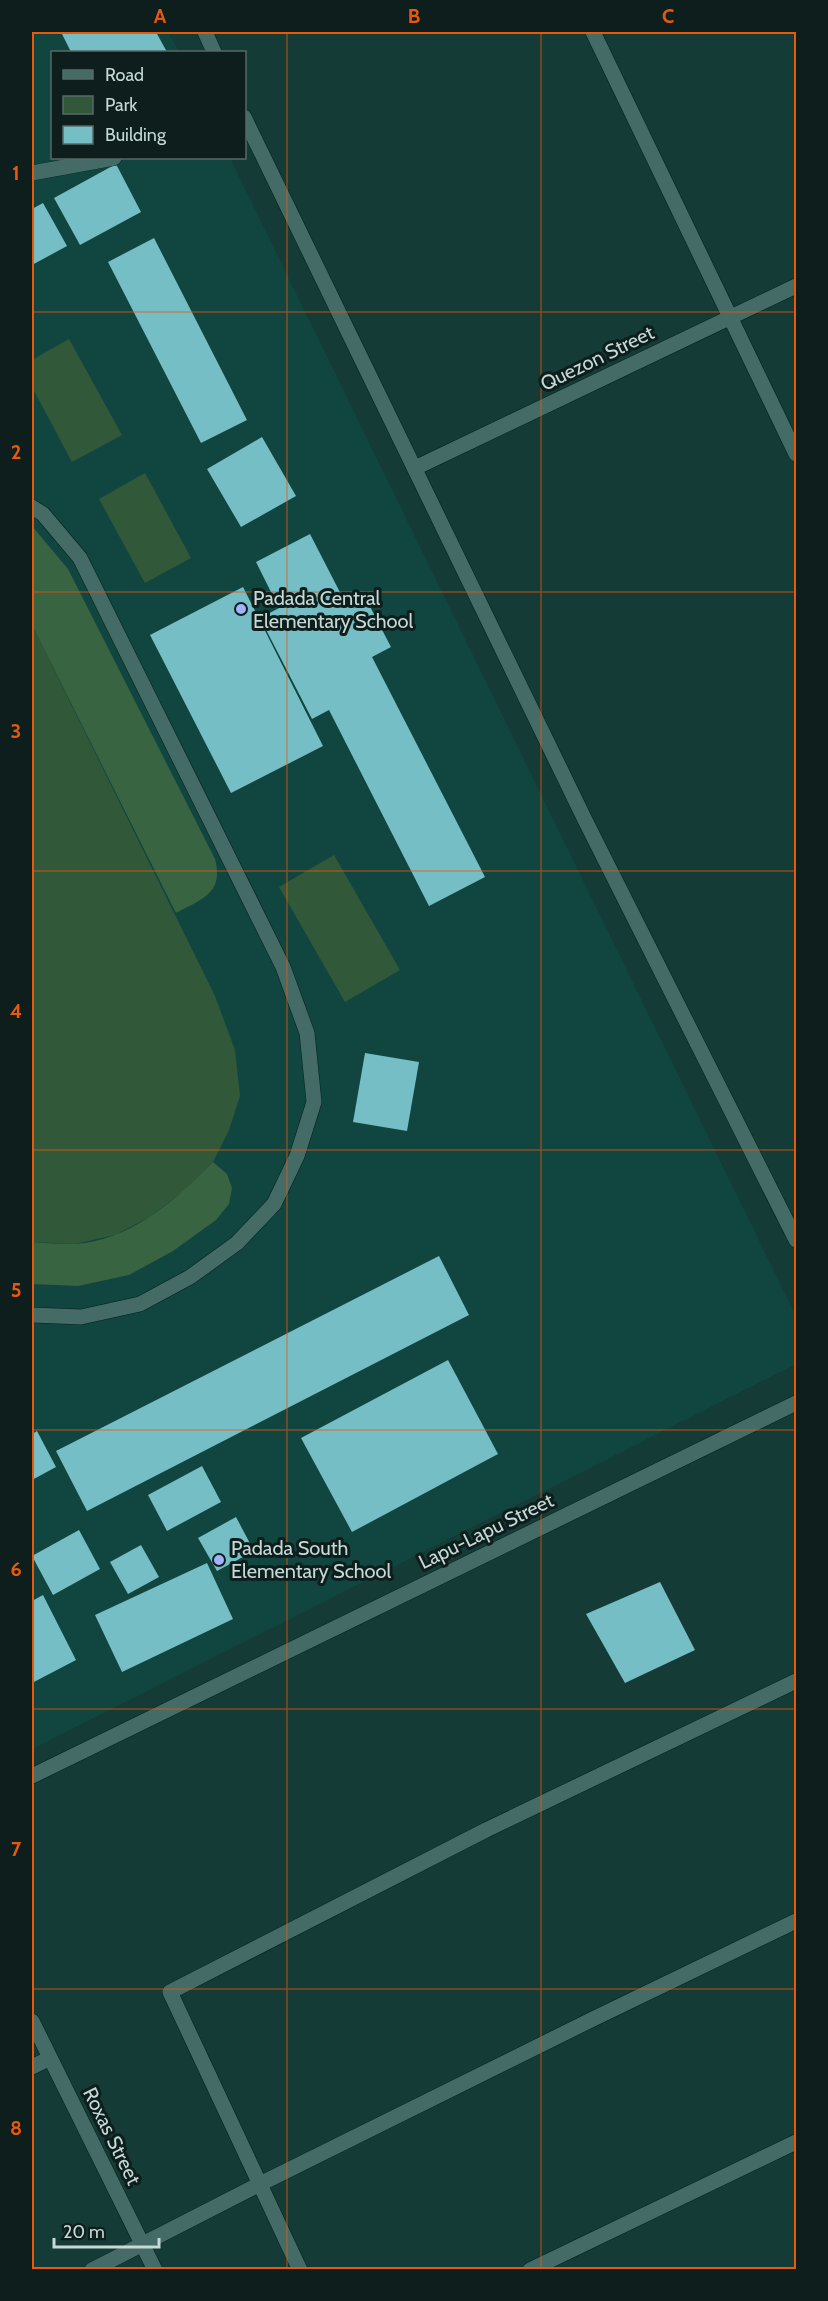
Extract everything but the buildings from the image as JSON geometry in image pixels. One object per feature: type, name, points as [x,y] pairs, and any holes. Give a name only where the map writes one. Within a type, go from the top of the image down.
[{"type":"street","points":[[205,32],[214,51]]},
{"type":"street","points":[[594,32],[796,454]]},
{"type":"street","points":[[246,121],[585,820],[796,1240]]},
{"type":"street","points":[[32,173],[109,159]]},
{"type":"street","name":"Quezon Street","points":[[415,468],[796,286]]},
{"type":"street","points":[[32,507],[43,514],[80,558],[283,967],[307,1034],[314,1102],[297,1156],[274,1204],[237,1243],[190,1277],[140,1304],[81,1317],[32,1315]]},
{"type":"street","name":"Lapu-Lapu Street","points":[[32,1776],[796,1403]]},
{"type":"street","points":[[300,2270],[170,1992],[486,1830],[796,1681]]},
{"type":"street","points":[[92,2270],[260,2184],[796,1921]]},
{"type":"street","name":"Roxas Street","points":[[32,2021],[155,2270]]},
{"type":"street","points":[[32,2067],[50,2058]]},
{"type":"street","points":[[530,2270],[796,2142]]},
{"type":"shaded area","name":"Padada Central Elementary School","points":[[32,32],[168,32],[178,51],[51,51],[51,159],[230,159],[796,1316],[796,1364],[32,1749]]},
{"type":"green space","points":[[69,339],[122,435],[72,462],[32,387],[32,360]]},
{"type":"green space","points":[[145,473],[191,558],[145,583],[99,499]]},
{"type":"green space","points":[[32,526],[68,569],[215,859],[216,880],[209,894],[176,913],[32,625]]},
{"type":"green space","points":[[32,625],[215,996],[235,1050],[240,1096],[229,1130],[213,1162],[188,1188],[151,1216],[115,1235],[75,1244],[32,1242]]},
{"type":"green space","points":[[334,855],[400,970],[345,1002],[279,887]]},
{"type":"green space","points":[[213,1162],[227,1174],[232,1188],[229,1204],[216,1220],[173,1251],[129,1275],[78,1286],[32,1284],[32,1242],[73,1244],[113,1236],[150,1217],[184,1191]]},
{"type":"place","name":"Padada Central Elementary School","points":[[241,609]]},
{"type":"place","name":"Padada South Elementary School","points":[[219,1560]]}]
